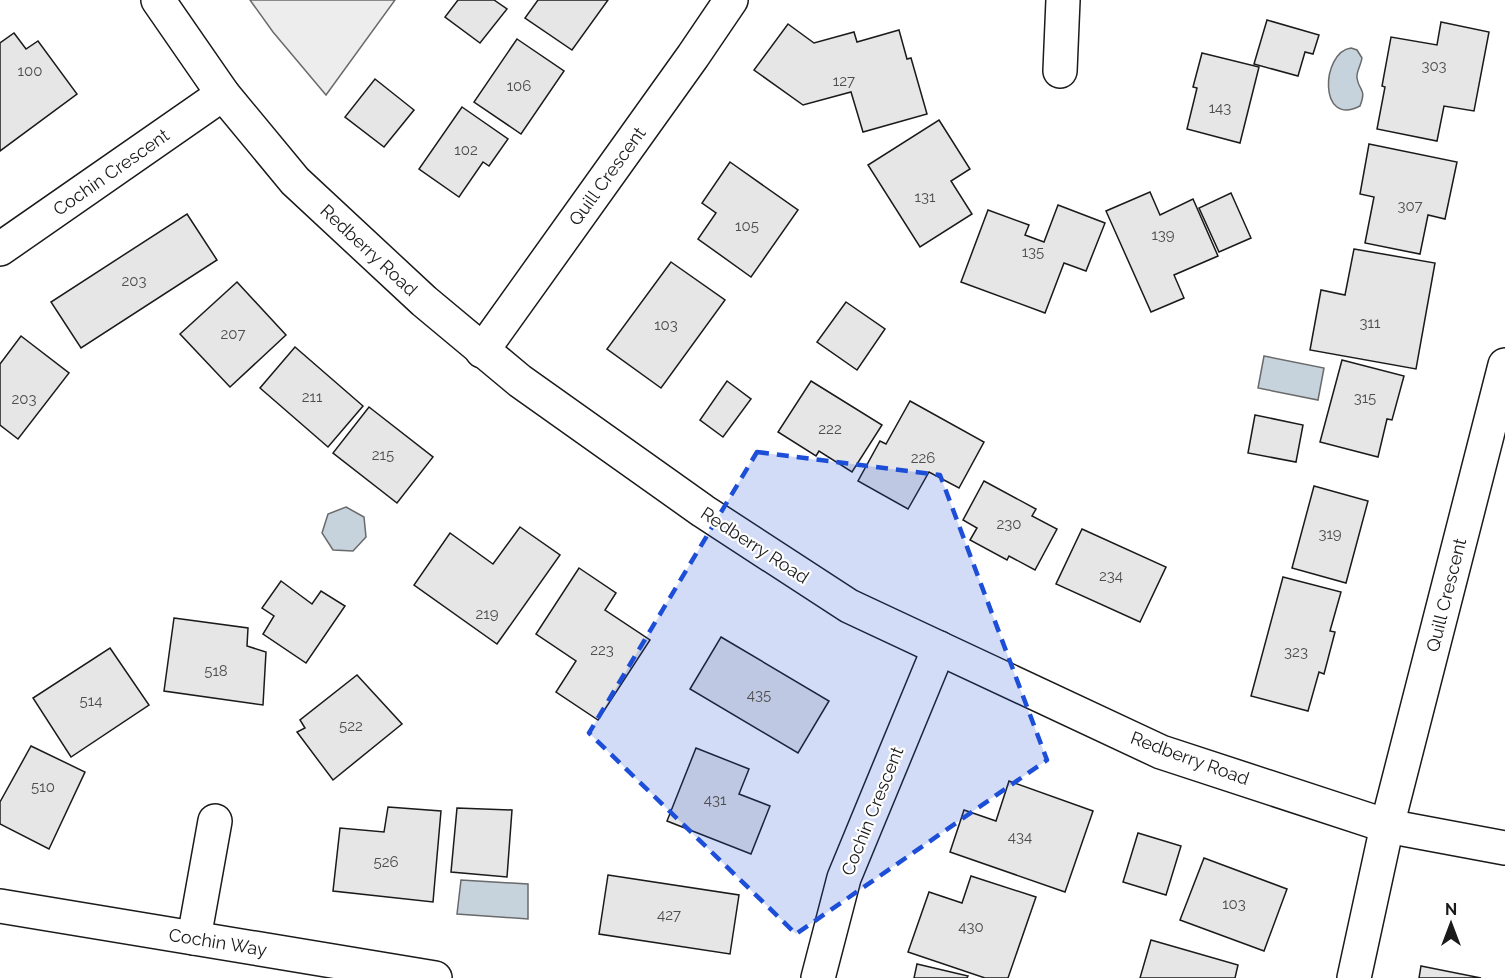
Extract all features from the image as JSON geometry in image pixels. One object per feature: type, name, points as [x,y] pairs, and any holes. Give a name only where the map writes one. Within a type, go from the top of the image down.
[{"type":"street","name":"Redberry Road","points":[[158,0],[223,94],[295,181],[424,301],[520,381],[703,511],[849,606],[1161,752],[1387,826],[1505,848]]},
{"type":"street","name":"Quill Crescent","points":[[482,351],[731,0]]},
{"type":"street","points":[[1060,71],[1063,0]]},
{"type":"street","name":"Cochin Crescent","points":[[0,249],[223,94]]},
{"type":"street","name":"Quill Crescent","points":[[1354,978],[1387,826],[1505,365]]},
{"type":"street","name":"Cochin Crescent","points":[[818,978],[844,878],[939,648]]},
{"type":"street","points":[[194,938],[215,821]]},
{"type":"street","name":"Cochin Way","points":[[0,906],[435,978]]},
{"type":"highlighted area","points":[[757,452],[940,475],[1047,760],[796,934],[589,733]]},
{"type":"shaded area","points":[[250,0],[395,0],[326,95],[273,32]]},
{"type":"shaded area","points":[[1351,48],[1357,50],[1362,58],[1357,76],[1363,96],[1360,106],[1346,110],[1337,107],[1328,87],[1334,62],[1341,53]]},
{"type":"shaded area","points":[[1264,356],[1324,368],[1318,400],[1258,388]]},
{"type":"shaded area","points":[[346,507],[364,517],[366,537],[353,551],[333,550],[322,533],[328,514]]},
{"type":"shaded area","points":[[461,880],[528,884],[528,919],[457,914]]},
{"type":"building","points":[[458,0],[494,0],[507,9],[480,43],[445,17]]},
{"type":"building","points":[[538,0],[608,0],[572,50],[525,18]]},
{"type":"building","points":[[1267,20],[1319,35],[1313,54],[1305,52],[1298,76],[1254,64]]},
{"type":"building","points":[[1441,22],[1489,32],[1474,111],[1444,106],[1437,141],[1377,129],[1391,37],[1437,45]]},
{"type":"building","points":[[788,24],[814,43],[854,32],[857,42],[899,30],[907,59],[911,58],[927,114],[863,132],[851,92],[803,105],[754,70]]},
{"type":"building","points":[[14,33],[26,49],[38,41],[77,94],[0,151],[0,43]]},
{"type":"building","points":[[517,39],[564,71],[521,134],[474,102]]},
{"type":"building","points":[[1202,53],[1259,67],[1240,143],[1187,129],[1197,88],[1193,87]]},
{"type":"building","points":[[375,79],[414,110],[384,147],[345,117]]},
{"type":"building","points":[[462,107],[508,139],[489,166],[483,162],[459,197],[419,169]]},
{"type":"building","points":[[939,120],[970,169],[951,181],[972,214],[920,247],[868,165]]},
{"type":"building","points":[[1369,144],[1457,162],[1445,219],[1428,215],[1420,254],[1365,243],[1374,197],[1360,194]]},
{"type":"building","points":[[730,162],[798,210],[751,277],[698,239],[716,213],[702,203]]},
{"type":"building","points":[[1150,192],[1160,215],[1193,199],[1218,256],[1174,275],[1184,298],[1151,312],[1106,211]]},
{"type":"building","points":[[1231,193],[1251,238],[1219,252],[1199,208]]},
{"type":"building","points":[[1058,205],[1105,223],[1086,271],[1064,263],[1045,313],[961,282],[988,210],[1029,225],[1025,235],[1044,242]]},
{"type":"building","points":[[187,214],[217,260],[81,348],[51,302]]},
{"type":"building","points":[[1354,249],[1435,263],[1416,369],[1310,350],[1321,290],[1345,295]]},
{"type":"building","points":[[671,262],[725,300],[661,388],[607,349]]},
{"type":"building","points":[[237,282],[286,335],[230,387],[180,334]]},
{"type":"building","points":[[846,302],[885,329],[857,370],[817,342]]},
{"type":"building","points":[[21,336],[69,373],[18,439],[0,425],[0,364]]},
{"type":"building","points":[[295,347],[363,406],[328,447],[260,388]]},
{"type":"building","points":[[1342,360],[1404,376],[1392,420],[1387,419],[1378,457],[1320,442]]},
{"type":"building","points":[[727,381],[751,399],[723,437],[700,420]]},
{"type":"building","points":[[811,381],[882,425],[852,472],[819,451],[816,456],[778,432]]},
{"type":"building","points":[[910,401],[984,442],[959,488],[929,472],[908,509],[858,481],[880,441],[886,444]]},
{"type":"building","points":[[369,407],[433,457],[397,503],[333,453]]},
{"type":"building","points":[[1255,415],[1303,425],[1296,462],[1248,453]]},
{"type":"building","points":[[984,481],[1036,509],[1032,516],[1057,529],[1035,570],[1009,556],[1007,560],[970,540],[977,528],[963,520]]},
{"type":"building","points":[[1314,486],[1368,501],[1346,583],[1292,568]]},
{"type":"building","points":[[520,527],[560,555],[497,644],[414,585],[450,533],[493,564]]},
{"type":"building","points":[[1082,529],[1166,567],[1140,622],[1056,584]]},
{"type":"building","points":[[579,568],[616,593],[605,610],[650,640],[598,720],[556,692],[576,661],[536,634]]},
{"type":"building","points":[[1283,577],[1341,592],[1330,631],[1335,632],[1324,674],[1319,672],[1308,711],[1251,696]]},
{"type":"building","points":[[281,581],[312,604],[321,591],[345,606],[306,663],[263,634],[274,616],[262,608]]},
{"type":"building","points":[[174,618],[248,628],[247,646],[266,652],[263,705],[164,691]]},
{"type":"building","points":[[721,637],[829,701],[798,753],[690,689]]},
{"type":"building","points":[[110,648],[149,705],[71,757],[33,698]]},
{"type":"building","points":[[357,675],[402,724],[333,780],[297,732],[305,728],[300,720]]},
{"type":"building","points":[[31,746],[85,772],[49,849],[0,824],[0,802]]},
{"type":"building","points":[[696,748],[749,769],[739,794],[770,806],[751,854],[667,821]]},
{"type":"building","points":[[1009,781],[1093,811],[1065,892],[950,852],[964,810],[996,821]]},
{"type":"building","points":[[388,807],[441,811],[433,902],[333,891],[340,828],[384,832]]},
{"type":"building","points":[[457,808],[512,810],[507,877],[451,872]]},
{"type":"building","points":[[1138,833],[1181,846],[1166,895],[1123,882]]},
{"type":"building","points":[[1204,858],[1287,889],[1264,951],[1180,920]]},
{"type":"building","points":[[608,875],[739,895],[730,954],[599,934]]},
{"type":"building","points":[[971,876],[1036,897],[1008,978],[985,978],[908,952],[929,892],[962,903]]},
{"type":"building","points":[[1151,940],[1238,965],[1235,978],[1140,978]]},
{"type":"building","points":[[917,964],[968,976],[967,978],[914,978]]},
{"type":"building","points":[[1421,966],[1481,978],[1419,978]]}]
